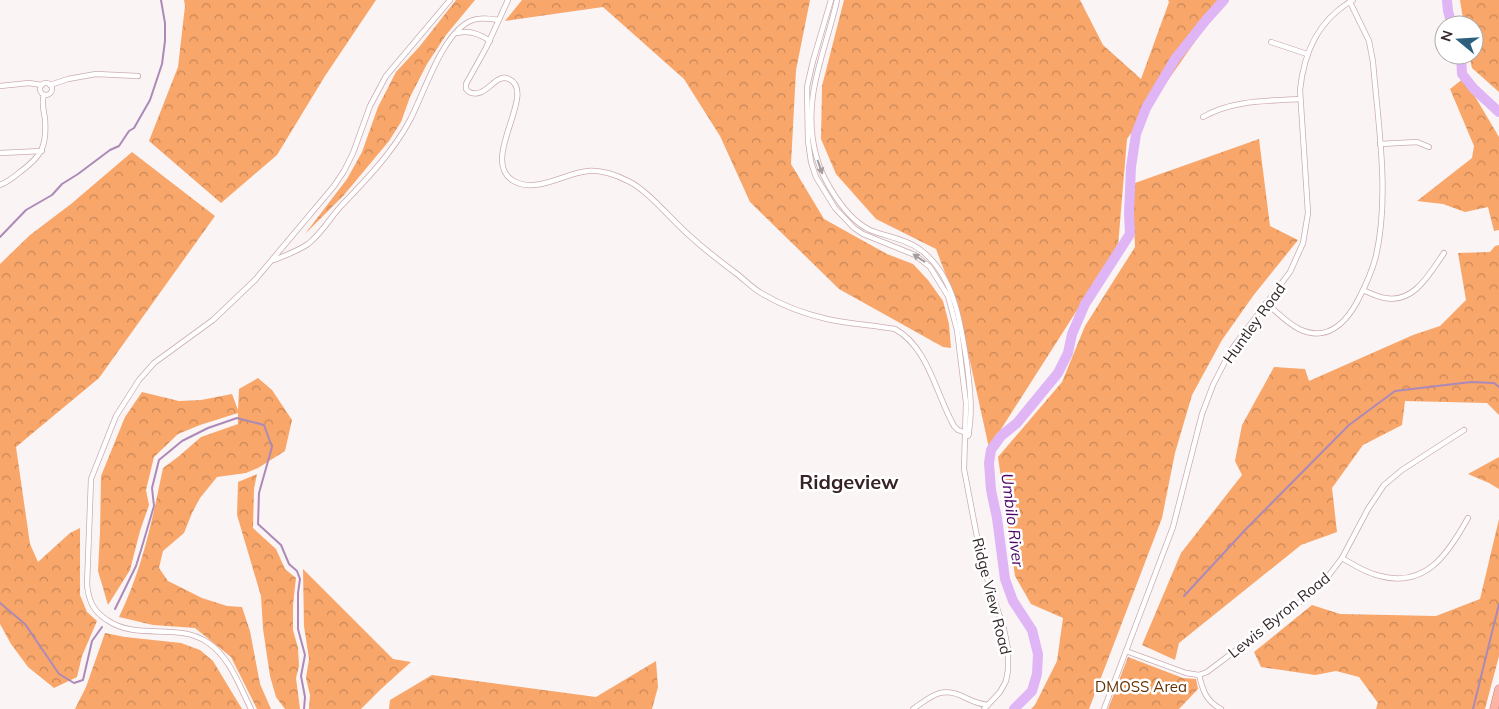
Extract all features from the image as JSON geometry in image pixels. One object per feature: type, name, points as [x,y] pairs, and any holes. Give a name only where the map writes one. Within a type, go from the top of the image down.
[{"type":"highway","points":[[1494,709],[1499,690]]},
{"type":"street","points":[[250,709],[229,664],[206,641],[188,633],[139,631],[122,628],[102,617],[94,609],[89,599],[87,585],[90,490],[94,469],[116,416],[139,380],[154,363],[213,320],[255,280],[273,261],[334,186],[353,153],[370,106],[386,76],[450,0]]},
{"type":"street","points":[[508,0],[490,41],[468,79],[466,89],[472,94],[481,93],[499,79],[504,78],[512,81],[516,87],[517,103],[501,160],[505,173],[512,180],[522,184],[537,185],[574,173],[591,171],[618,177],[638,187],[689,236],[759,292],[792,308],[825,319],[895,329],[904,334],[919,350],[954,426],[967,434]]},
{"type":"street","name":"Ridge View Road","points":[[825,31],[831,0]]},
{"type":"street","name":"Ridge View Road","points":[[837,0],[807,87],[808,141],[811,162],[816,177],[835,208],[854,228],[915,255],[930,267],[948,296],[957,330],[964,384],[967,434],[964,468],[982,563],[1004,629],[1008,649],[1006,681],[1000,692],[986,707]]},
{"type":"street","points":[[1266,303],[1300,330],[1315,334],[1325,332],[1347,319],[1363,290],[1376,257],[1382,195],[1380,144],[1372,53],[1363,26],[1351,1]]},
{"type":"street","name":"Huntley Road","points":[[1104,709],[1173,527],[1193,446],[1210,393],[1231,350],[1290,272],[1299,255],[1306,233],[1308,196],[1300,99],[1302,73],[1312,41],[1321,27],[1341,7],[1351,1]]},
{"type":"street","points":[[273,261],[299,250],[317,236],[390,151],[409,121],[432,73],[455,34],[465,24],[479,18],[498,20]]},
{"type":"street","points":[[455,34],[461,32],[476,34],[490,41]]},
{"type":"street","points":[[1271,42],[1307,54]]},
{"type":"street","points":[[0,86],[29,83],[42,85],[47,83],[50,85],[68,79],[96,74],[138,76]]},
{"type":"street","points":[[42,85],[40,91],[44,95]]},
{"type":"street","points":[[44,95],[51,93],[50,85]]},
{"type":"street","points":[[0,185],[30,165],[42,150],[46,137],[42,102],[44,95]]},
{"type":"street","points":[[1203,117],[1219,108],[1238,104],[1300,99]]},
{"type":"street","points":[[1380,144],[1417,142],[1429,147]]},
{"type":"street","points":[[0,153],[42,150]]},
{"type":"street","points":[[1363,290],[1387,299],[1408,294],[1420,286],[1444,253]]},
{"type":"street","name":"Lewis Byron Road","points":[[1198,676],[1212,669],[1316,589],[1335,569],[1368,509],[1384,485],[1402,470],[1464,430]]},
{"type":"street","points":[[1342,558],[1379,576],[1406,578],[1418,575],[1430,569],[1442,558],[1455,541],[1468,518]]},
{"type":"street","points":[[1126,651],[1198,676],[1206,696],[1215,706],[1221,709]]},
{"type":"street","points":[[913,709],[934,694],[948,692],[961,695],[986,707]]},
{"type":"green space","points":[[184,0],[376,0],[325,76],[277,155],[221,203],[149,141],[178,67],[185,6]]},
{"type":"green space","points":[[456,0],[475,0],[446,35],[427,64],[410,97],[401,122],[389,141],[344,195],[305,234],[347,179],[362,152],[378,107],[396,72],[420,46]]},
{"type":"green space","points":[[522,0],[810,0],[796,70],[791,164],[824,219],[887,254],[913,264],[928,280],[943,301],[949,324],[951,348],[943,347],[839,289],[750,202],[720,136],[684,79],[603,7],[505,21]]},
{"type":"green space","points":[[844,0],[1080,0],[1103,45],[1141,79],[1169,2],[1168,0],[1229,0],[1217,10],[1127,139],[1118,246],[989,448],[958,307],[936,249],[876,219],[836,174],[821,139],[822,86]]},
{"type":"green space","points":[[1460,0],[1499,0],[1499,92],[1472,68],[1471,65],[1484,65],[1484,15],[1462,15]]},
{"type":"green space","points":[[1464,78],[1499,137],[1499,230],[1494,231],[1488,207],[1465,212],[1443,204],[1417,201],[1472,158],[1474,146],[1450,89]]},
{"type":"green space","points":[[1259,139],[1270,226],[1298,240],[1253,296],[1222,340],[1192,395],[1175,453],[1162,518],[1089,709],[1031,709],[1035,705],[1057,661],[1063,618],[1031,604],[1015,576],[998,457],[1062,382],[1085,326],[1135,247],[1132,184]]},
{"type":"green space","points":[[132,152],[215,216],[99,378],[16,447],[30,544],[38,562],[70,533],[80,528],[80,595],[87,612],[97,621],[82,656],[77,677],[54,688],[28,667],[11,644],[0,624],[0,264],[30,235],[71,204]]},
{"type":"green space","points":[[1499,245],[1499,415],[1487,403],[1405,401],[1402,425],[1363,445],[1332,488],[1337,532],[1301,545],[1179,643],[1175,660],[1142,645],[1181,553],[1242,475],[1235,461],[1242,425],[1274,367],[1305,369],[1309,381],[1413,335],[1440,326],[1466,300],[1458,253],[1490,252],[1495,246]]},
{"type":"green space","points":[[258,378],[272,390],[292,420],[285,451],[258,468],[246,473],[217,477],[200,498],[184,533],[163,551],[159,568],[168,581],[202,598],[227,606],[242,607],[250,631],[260,684],[271,709],[257,709],[231,657],[195,628],[153,625],[119,617],[141,562],[163,468],[201,437],[238,424],[238,413],[178,434],[154,457],[146,490],[149,505],[130,570],[108,605],[98,571],[101,476],[125,417],[142,392],[179,401],[201,400],[232,394],[238,410],[239,389]]},
{"type":"green space","points":[[1499,457],[1499,489],[1468,474]]},
{"type":"green space","points":[[257,474],[254,489],[253,528],[276,549],[285,569],[296,578],[293,630],[298,648],[299,666],[296,678],[300,709],[285,709],[276,697],[270,676],[263,629],[261,596],[237,515],[238,482]]},
{"type":"green space","points":[[1499,519],[1499,656],[1485,709],[1376,709],[1378,703],[1359,677],[1336,671],[1315,675],[1261,667],[1254,652],[1312,605],[1340,614],[1436,616],[1480,599]]},
{"type":"green space","points":[[303,569],[393,659],[411,662],[361,709],[309,709],[310,695],[306,678],[309,659],[304,626]]},
{"type":"green space","points":[[105,633],[181,643],[200,650],[213,661],[242,709],[75,709],[86,687]]},
{"type":"green space","name":"DMOSS Area","points":[[1128,657],[1183,678],[1196,679],[1198,689],[1179,709],[1108,709]]},
{"type":"green space","points":[[656,661],[658,687],[652,709],[389,709],[390,700],[432,675],[596,697]]},
{"type":"waterway","points":[[0,237],[26,210],[52,195],[62,184],[110,150],[119,146],[129,131],[134,128],[150,100],[162,64],[165,23],[161,0]]},
{"type":"waterway","name":"Umbilo River","points":[[1014,709],[1032,691],[1037,674],[1038,654],[1032,630],[1013,601],[1005,579],[997,518],[991,490],[989,463],[991,450],[1001,436],[1017,423],[1058,373],[1068,353],[1072,334],[1085,304],[1130,234],[1131,167],[1136,134],[1146,108],[1175,59],[1224,0]]},
{"type":"waterway","name":"Umbilo River","points":[[1447,0],[1449,15]]},
{"type":"waterway","name":"Umbilo River","points":[[1462,65],[1462,74],[1474,89],[1499,112]]},
{"type":"waterway","points":[[1184,596],[1246,529],[1349,425],[1395,391],[1471,382],[1494,383],[1499,387]]},
{"type":"waterway","points":[[115,609],[136,566],[154,506],[152,488],[159,460],[182,441],[208,428],[237,418],[264,425],[272,447],[259,493],[258,524],[281,545],[289,564],[297,571],[300,579],[298,629],[305,655],[301,676],[305,697],[304,709]]},
{"type":"waterway","points":[[0,603],[25,624],[59,674],[74,683],[83,680],[92,641],[102,627]]},
{"type":"waterway","points":[[1473,709],[1499,604]]},
{"type":"district","name":"Ridgeview","points":[[849,481]]}]
